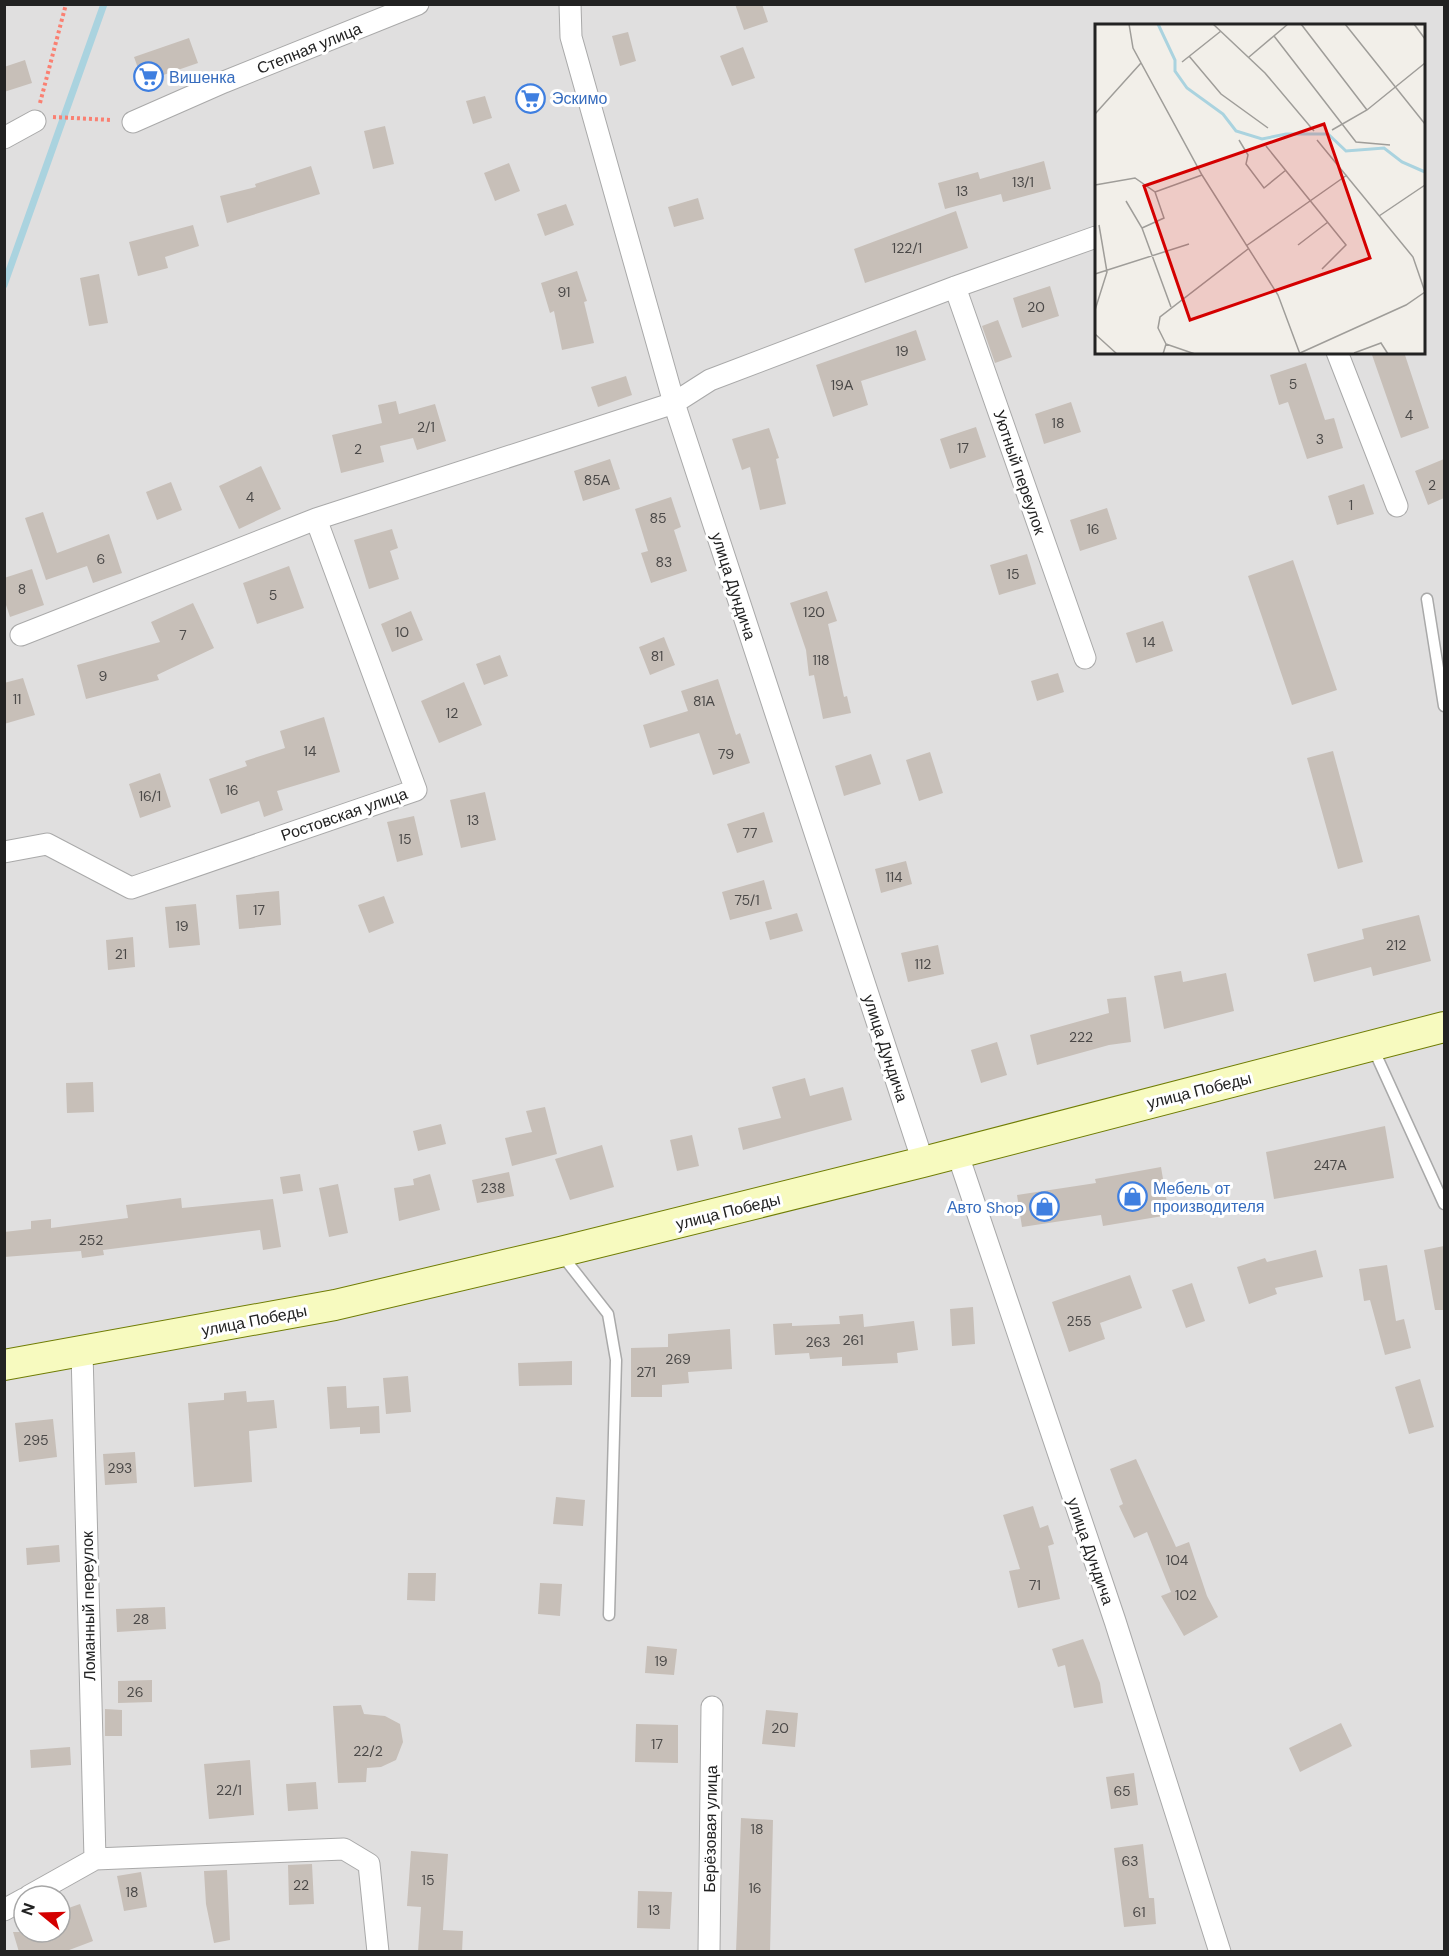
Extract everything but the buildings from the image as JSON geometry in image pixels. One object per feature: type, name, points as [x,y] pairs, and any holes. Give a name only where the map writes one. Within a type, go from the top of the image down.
[{"type":"street","name":"Степная улица","points":[[133,122],[224,82],[418,4]]},
{"type":"street","name":"улица Дундича","points":[[570,4],[571,37],[674,403],[924,1162]]},
{"type":"street","points":[[4,138],[43,119]]},
{"type":"street","points":[[21,636],[316,519],[674,403],[711,380],[955,287],[1095,237]]},
{"type":"street","name":"Уютный переулок","points":[[955,287],[1085,658]]},
{"type":"street","points":[[1338,354],[1397,506]]},
{"type":"street","name":"Ростовская улица","points":[[4,852],[47,844],[131,888],[416,789],[316,519]]},
{"type":"street","name":"улица Победы","points":[[4,1365],[335,1305],[924,1162],[1444,1027]]},
{"type":"street","name":"улица Дундича","points":[[957,1152],[1115,1621],[1220,1952]]},
{"type":"street","name":"Ломанный переулок","points":[[82,1352],[95,1859]]},
{"type":"street","name":"Берёзовая улица","points":[[709,1952],[712,1707]]},
{"type":"street","points":[[50,1884],[95,1859],[344,1849],[369,1864],[378,1952]]},
{"type":"lane","points":[[1427,599],[1444,706]]},
{"type":"lane","points":[[1372,1046],[1444,1204]]},
{"type":"lane","points":[[560,1252],[608,1314],[616,1360],[609,1615]]},
{"type":"path","points":[[66,4],[43,119],[78,118],[133,122]]},
{"type":"shaded area","points":[[5,5],[1444,5],[1444,1951],[5,1951]]},
{"type":"waterway","points":[[4,285],[104,4]]},
{"type":"place","name":"Вишенка","points":[[148,77]]},
{"type":"place","name":"Эскимо","points":[[531,98]]},
{"type":"place","name":"Мебель от производителя","points":[[1132,1197]]},
{"type":"place","name":"Авто Shop","points":[[1045,1207]]}]
